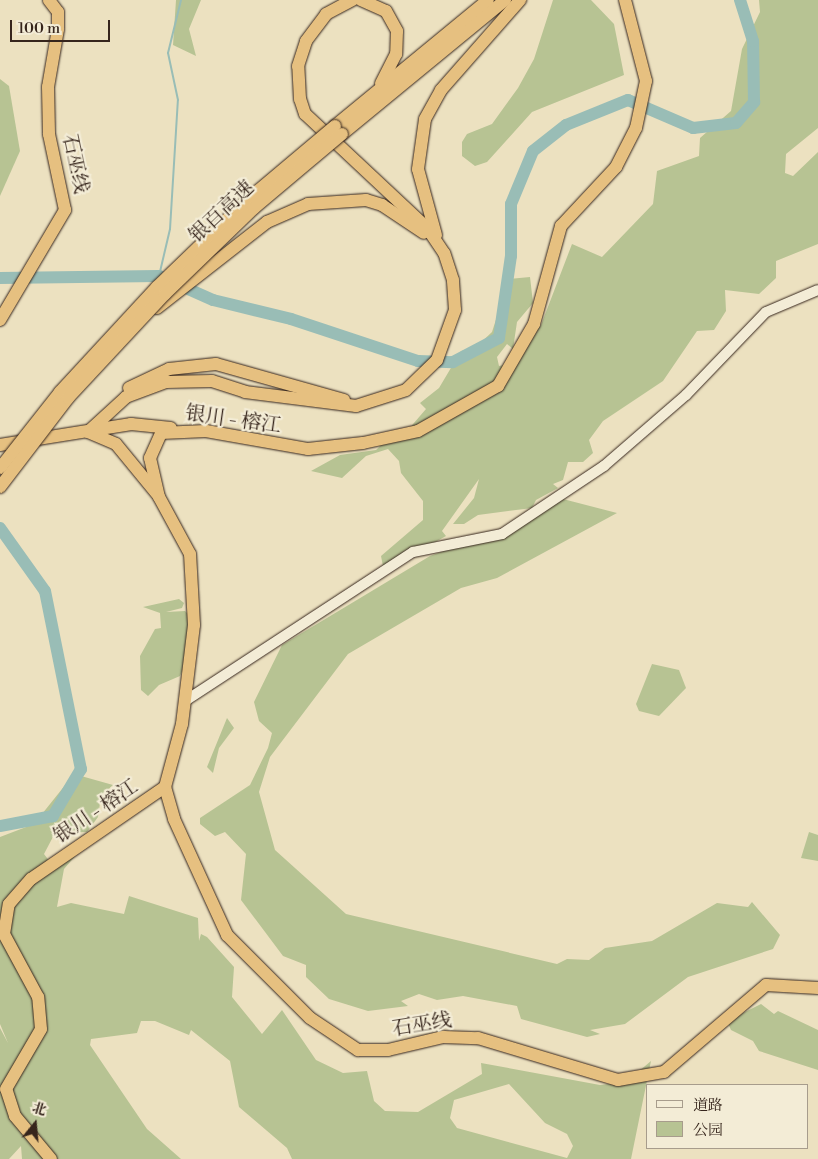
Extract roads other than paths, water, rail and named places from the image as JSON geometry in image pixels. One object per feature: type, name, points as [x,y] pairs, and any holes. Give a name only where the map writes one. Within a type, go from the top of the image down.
[{"type":"highway","name":"石巫线","points":[[0,320],[17,297],[60,226],[64,190],[49,134],[48,87],[58,12],[49,0]]},
{"type":"highway","points":[[336,0],[310,23],[297,47],[291,83],[300,118],[424,233],[438,256],[447,281],[448,330]]},
{"type":"highway","points":[[352,0],[326,14],[306,41],[297,74],[302,107],[439,245]]},
{"type":"highway","points":[[339,130],[383,81],[398,48],[390,16],[361,0]]},
{"type":"highway","name":"银百高速","points":[[0,486],[68,398],[135,325],[233,227],[339,130],[488,0]]},
{"type":"highway","name":"银百高速","points":[[0,468],[60,392],[157,287],[247,200],[505,0]]},
{"type":"highway","points":[[88,432],[118,403],[155,385],[201,380],[245,392],[356,406],[397,395],[421,374],[448,330],[454,289],[419,179],[423,124],[441,90],[520,0]]},
{"type":"highway","name":"银川 - 榕江","points":[[51,1159],[14,1116],[6,1089],[41,1029],[38,997],[4,934],[9,904],[31,879],[165,787],[185,701],[194,625],[190,554],[159,497],[150,458],[161,433],[181,429],[308,449],[363,443],[418,430],[498,386],[534,324],[551,249],[560,226],[616,167],[636,128],[646,81],[625,0]]},
{"type":"highway","points":[[135,325],[267,222],[308,204],[366,200],[382,205],[424,233]]},
{"type":"highway","points":[[88,432],[118,396],[158,373],[204,364],[250,371],[345,401],[385,394],[421,374]]},
{"type":"highway","points":[[0,445],[132,424],[181,429]]},
{"type":"highway","points":[[88,432],[116,444],[159,497]]},
{"type":"highway","name":"石巫线","points":[[165,787],[174,819],[227,935],[310,1018],[358,1050],[388,1050],[443,1036],[478,1038],[618,1080],[664,1072],[766,985],[818,988]]},
{"type":"street","points":[[185,701],[413,552],[502,534],[604,466],[686,395],[766,312],[818,290]]},
{"type":"waterway","points":[[159,276],[170,229],[178,100],[168,53],[181,0]]},
{"type":"waterway","points":[[0,278],[159,276],[213,300],[291,319],[418,361],[453,362],[499,338],[511,256],[511,204],[533,151],[566,125],[628,100],[693,128],[736,123],[754,102],[753,41],[740,0]]},
{"type":"waterway","points":[[0,528],[45,591],[81,769],[53,816],[0,826]]}]
